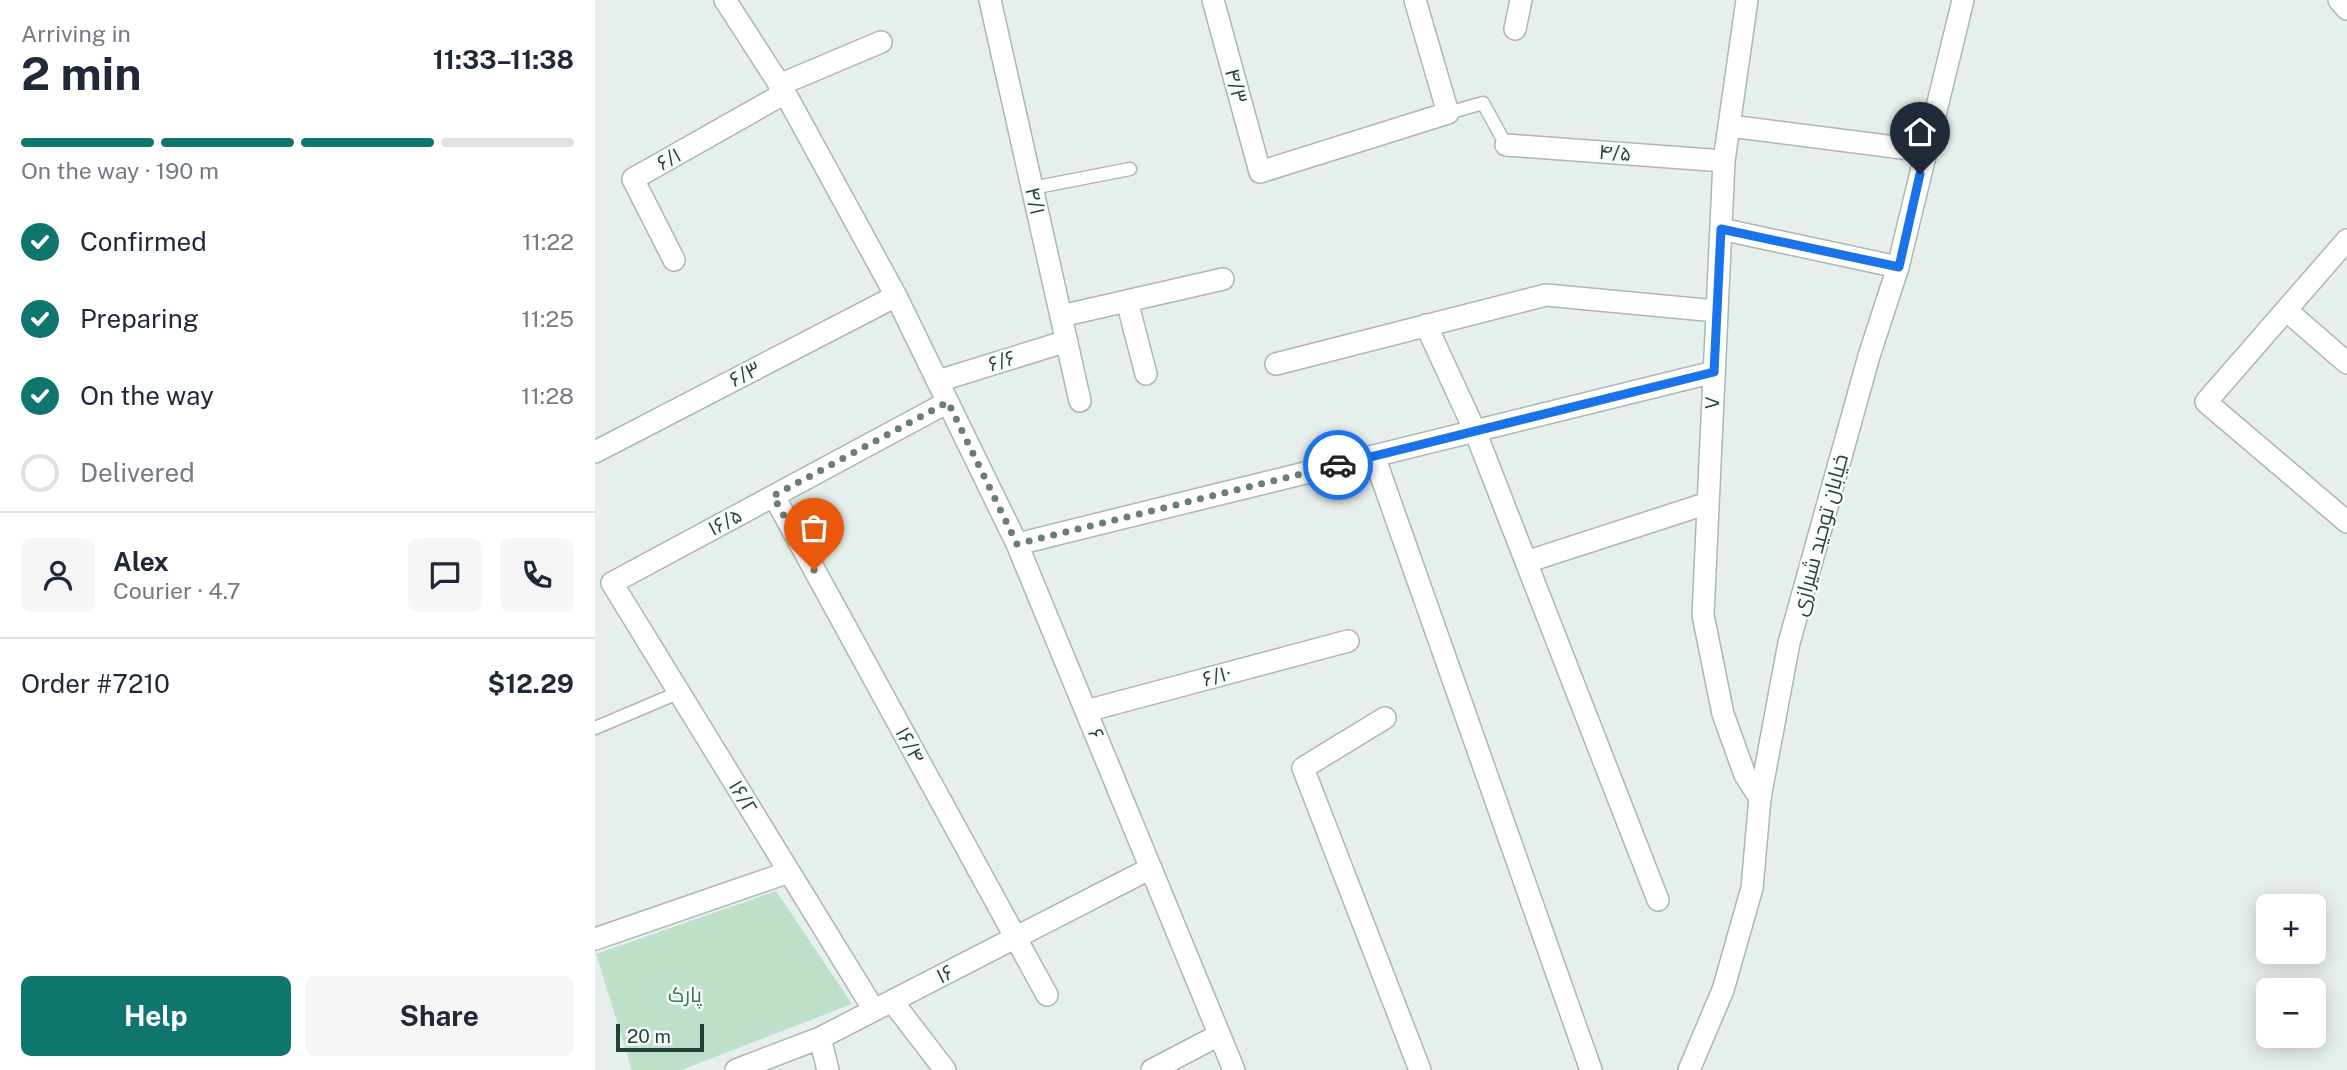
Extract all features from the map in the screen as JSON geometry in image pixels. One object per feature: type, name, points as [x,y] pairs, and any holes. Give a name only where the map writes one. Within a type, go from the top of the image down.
[{"type":"street","name":"۶","points":[[725,0],[782,89],[896,296],[1017,544],[1234,1070]]},
{"type":"street","name":"۴/۱","points":[[990,0],[1080,401]]},
{"type":"street","name":"۴/۳","points":[[1213,0],[1260,172],[1448,113]]},
{"type":"street","points":[[1415,0],[1448,113]]},
{"type":"street","points":[[1515,29],[1521,0]]},
{"type":"street","name":"۷","points":[[1747,0],[1724,161],[1703,615],[1723,714],[1745,775],[1760,799]]},
{"type":"street","name":"خیابان توحید شیرازی","points":[[1689,1070],[1723,990],[1752,888],[1760,799],[1790,643],[1869,356],[1899,267],[1963,0]]},
{"type":"street","points":[[2339,0],[2347,9]]},
{"type":"street","points":[[782,89],[881,42]]},
{"type":"street","name":"۶/۱","points":[[674,260],[633,179],[782,89]]},
{"type":"street","points":[[1730,125],[1926,151]]},
{"type":"street","name":"۴/۵","points":[[1506,145],[1724,161]]},
{"type":"street","points":[[1721,229],[1899,267]]},
{"type":"street","points":[[2347,240],[2206,402],[2347,522]]},
{"type":"street","points":[[1061,316],[1223,279]]},
{"type":"street","points":[[1276,364],[1546,295],[1716,311]]},
{"type":"street","name":"۶/۳","points":[[595,452],[896,296]]},
{"type":"street","points":[[1128,301],[1146,374]]},
{"type":"street","points":[[2286,310],[2347,363]]},
{"type":"street","points":[[1426,325],[1475,431],[1658,900]]},
{"type":"street","name":"۶/۶","points":[[938,381],[1067,341]]},
{"type":"street","points":[[1017,544],[1714,372]]},
{"type":"street","name":"۱۶/۵","points":[[612,583],[948,402]]},
{"type":"street","points":[[1374,456],[1591,1070]]},
{"type":"street","name":"۱۶/۴","points":[[773,496],[1047,995]]},
{"type":"street","points":[[1526,562],[1708,503]]},
{"type":"street","name":"۱۶/۲","points":[[612,583],[789,872],[883,1006],[945,1070]]},
{"type":"street","name":"۶/۱۰","points":[[1086,711],[1348,641]]},
{"type":"street","points":[[1385,719],[1303,768],[1420,1070]]},
{"type":"street","name":"۱۶","points":[[736,1070],[820,1038],[1151,868]]},
{"type":"street","points":[[595,939],[789,872]]},
{"type":"street","points":[[1152,1070],[1220,1035]]},
{"type":"street","points":[[820,1038],[828,1070]]},
{"type":"lane","points":[[1448,113],[1483,103],[1506,145]]},
{"type":"lane","points":[[1032,188],[1131,169]]},
{"type":"lane","points":[[595,728],[680,692]]},
{"type":"green space","name":"پارک","points":[[776,891],[852,1004],[681,1070],[632,1070],[596,954]]},
{"type":"way so far","points":[[814,570],[773,496],[948,402],[1017,544],[1338,465]]},
{"type":"route","points":[[1338,465],[1714,372],[1721,229],[1899,267],[1920,174]]}]
